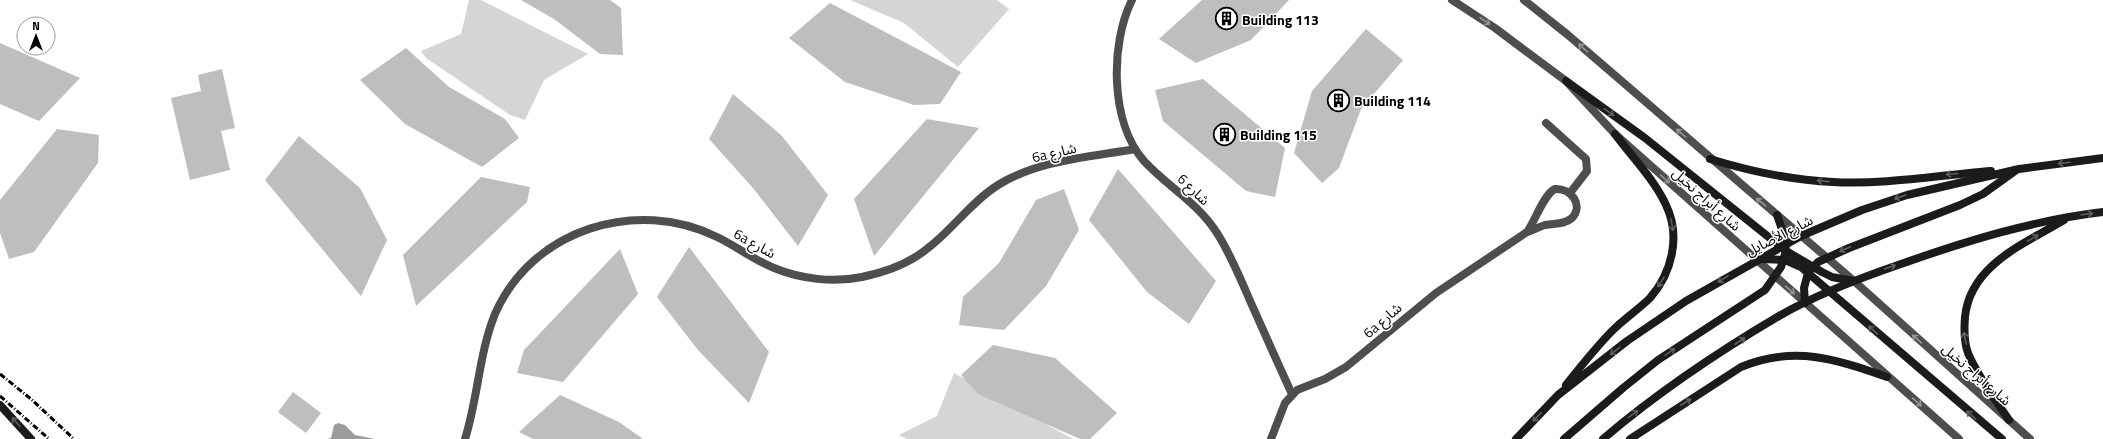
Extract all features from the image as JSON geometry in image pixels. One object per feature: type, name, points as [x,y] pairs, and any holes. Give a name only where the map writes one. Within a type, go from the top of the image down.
[{"type":"main road","points":[[1566,80],[1644,138],[1784,248],[1810,270],[1830,291],[1908,361],[2002,439]]},
{"type":"main road","points":[[1558,395],[1598,345],[1649,298],[1662,282],[1670,264],[1674,245],[1673,225],[1667,206],[1656,187],[1615,134]]},
{"type":"main road","name":"شارع الأصايل","points":[[1516,439],[1558,395],[1627,341],[1686,300],[1784,248],[1801,236],[1862,210],[1907,195],[2019,169],[2103,158]]},
{"type":"main road","points":[[1710,159],[1731,166],[1794,178],[1833,182],[1868,181],[2019,169]]},
{"type":"main road","points":[[1805,303],[1804,288],[1810,270],[1826,257],[1966,203],[1983,194],[2019,169]]},
{"type":"main road","points":[[1603,439],[1626,420],[1717,356],[1780,316],[1830,291],[1854,281],[1966,242],[2072,216],[2103,212]]},
{"type":"main road","points":[[1564,439],[1646,370],[1704,329],[1757,296],[1775,277],[1785,260],[1782,227],[1777,215]]},
{"type":"main road","points":[[2009,420],[1978,373],[1968,352],[1964,330],[1966,307],[1974,285],[1988,267],[2007,254],[2072,216]]},
{"type":"main road","points":[[1757,261],[1771,258],[1785,260],[1832,277],[1854,281]]},
{"type":"main road","points":[[1630,439],[1741,367],[1760,359],[1783,355],[1826,357],[1887,377]]},
{"type":"main road","points":[[0,405],[31,439]]},
{"type":"street","name":"شارع 6","points":[[1132,0],[1121,28],[1117,62],[1122,118],[1135,149],[1146,162],[1197,208],[1216,232],[1235,268],[1292,394]]},
{"type":"street","name":"شارع أبراج نخيل","points":[[1452,0],[1495,28],[1566,80],[1615,134],[1887,377],[1959,439]]},
{"type":"street","name":"شارع أبراج نخيل","points":[[1524,0],[1573,39],[1710,159],[1854,281],[2030,439]]},
{"type":"street","points":[[1546,123],[1586,159],[1587,171],[1570,193]]},
{"type":"street","name":"6a شارع","points":[[465,439],[490,328],[505,296],[526,269],[538,257],[552,247],[579,232],[608,223],[626,220],[659,220],[674,222],[710,234],[772,267],[789,273],[823,280],[858,278],[896,268],[913,259],[940,238],[986,193],[1011,178],[1051,165],[1135,149]]},
{"type":"street","points":[[1560,189],[1570,193],[1576,202],[1573,217],[1564,223],[1542,226],[1527,232],[1550,191],[1560,189]]},
{"type":"street","name":"6a شارع","points":[[1292,394],[1346,367],[1436,293],[1527,232]]},
{"type":"street","points":[[1271,439],[1282,409],[1292,394]]},
{"type":"shaded area","points":[[469,0],[481,0],[588,54],[544,80],[525,120],[510,115],[426,58],[421,51],[461,34]]},
{"type":"shaded area","points":[[850,0],[997,0],[1009,9],[958,67],[904,23]]},
{"type":"shaded area","points":[[954,373],[1073,439],[907,439],[899,435],[937,416]]},
{"type":"shaded area","points":[[338,423],[345,425],[355,435],[375,439],[327,439],[331,438],[334,425]]},
{"type":"building","points":[[521,0],[610,0],[621,8],[623,55],[600,54],[554,19]]},
{"type":"building","name":"Building 113","points":[[1202,0],[1289,0],[1251,40],[1196,63],[1159,39]]},
{"type":"building","points":[[830,3],[961,72],[940,104],[914,105],[845,82],[789,38]]},
{"type":"building","name":"Building 114","points":[[1366,29],[1403,60],[1361,109],[1339,168],[1322,183],[1294,153],[1312,91]]},
{"type":"building","points":[[0,43],[16,50],[16,56],[30,56],[80,78],[39,121],[0,104]]},
{"type":"building","points":[[406,48],[449,87],[505,119],[519,138],[482,167],[405,124],[360,80]]},
{"type":"building","points":[[222,69],[235,128],[221,131],[230,170],[190,180],[171,98],[201,91],[198,75]]},
{"type":"building","name":"Building 115","points":[[1203,79],[1285,148],[1275,197],[1246,191],[1163,121],[1155,90]]},
{"type":"building","points":[[733,94],[782,136],[828,195],[798,246],[753,188],[709,139]]},
{"type":"building","points":[[927,119],[979,128],[874,256],[854,199]]},
{"type":"building","points":[[57,129],[99,135],[98,163],[34,252],[9,259],[0,233],[0,200]]},
{"type":"building","points":[[299,136],[360,188],[387,240],[361,296],[265,180]]},
{"type":"building","points":[[1118,169],[1216,281],[1189,324],[1147,292],[1089,220]]},
{"type":"building","points":[[481,177],[530,187],[527,202],[416,306],[403,255]]},
{"type":"building","points":[[1064,189],[1079,230],[1046,286],[1004,330],[959,325],[963,297],[999,263],[1036,200]]},
{"type":"building","points":[[689,247],[769,352],[749,403],[698,350],[657,297]]},
{"type":"building","points":[[620,249],[638,294],[563,382],[517,373],[524,350]]},
{"type":"building","points":[[993,345],[1055,358],[1117,413],[1090,439],[1080,439],[978,394],[961,375]]},
{"type":"building","points":[[293,392],[321,413],[306,433],[278,412]]},
{"type":"building","points":[[560,395],[619,422],[643,439],[533,439],[519,432]]},
{"type":"railway","points":[[0,374],[31,399],[74,439]]},
{"type":"railway","points":[[0,396],[49,439]]},
{"type":"place","name":"Building 113","points":[[1226,19]]},
{"type":"place","name":"Building 114","points":[[1339,100]]},
{"type":"place","name":"Building 115","points":[[1224,134]]}]
